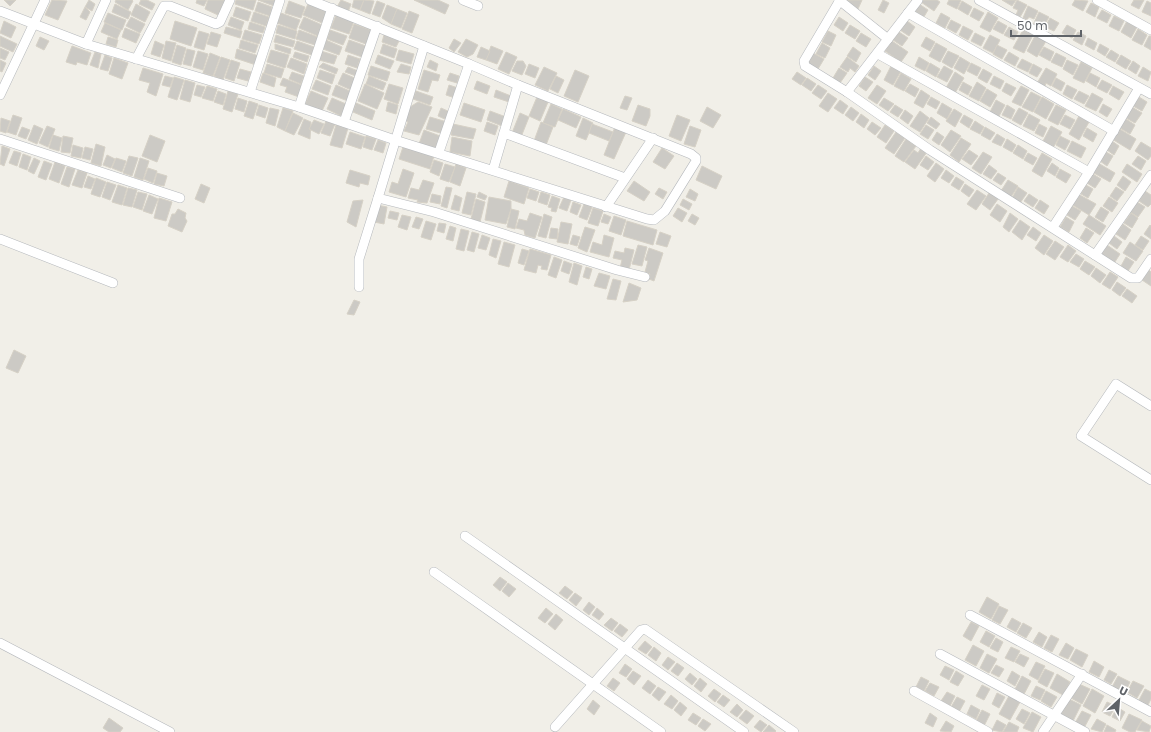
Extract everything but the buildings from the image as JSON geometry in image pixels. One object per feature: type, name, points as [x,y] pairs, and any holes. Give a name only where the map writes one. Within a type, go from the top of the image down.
[{"type":"street","points":[[0,95],[45,0]]},
{"type":"street","points":[[86,44],[106,0]]},
{"type":"street","points":[[136,59],[164,6],[170,6],[216,24],[222,19],[230,0]]},
{"type":"street","points":[[250,92],[280,0]]},
{"type":"street","points":[[0,12],[86,44],[299,107],[396,140],[439,152],[606,207],[654,220],[665,211],[696,161],[696,158],[691,154],[653,138],[518,85],[377,26],[310,0]]},
{"type":"street","points":[[463,0],[478,6]]},
{"type":"street","points":[[888,39],[840,0],[804,64],[930,150],[1053,227],[1094,255],[1135,279],[1138,278],[1151,260]]},
{"type":"street","points":[[847,92],[878,54],[918,0]]},
{"type":"street","points":[[979,0],[1151,94]]},
{"type":"street","points":[[1097,0],[1151,30]]},
{"type":"street","points":[[299,107],[332,8]]},
{"type":"street","points":[[908,13],[1114,131]]},
{"type":"street","points":[[344,122],[377,26]]},
{"type":"street","points":[[358,287],[360,259],[424,46]]},
{"type":"street","points":[[878,54],[1089,172]]},
{"type":"street","points":[[439,152],[469,64]]},
{"type":"street","points":[[493,170],[518,85]]},
{"type":"street","points":[[1053,227],[1089,172],[1139,88]]},
{"type":"street","points":[[504,132],[625,178]]},
{"type":"street","points":[[606,207],[653,138]]},
{"type":"street","points":[[0,139],[180,198]]},
{"type":"street","points":[[1094,255],[1151,175]]},
{"type":"street","points":[[378,198],[434,212],[617,270],[645,277]]},
{"type":"street","points":[[0,239],[113,283]]},
{"type":"street","points":[[1151,406],[1116,384],[1081,436],[1151,480]]},
{"type":"street","points":[[465,536],[744,732]]},
{"type":"street","points":[[434,572],[661,732]]},
{"type":"street","points":[[970,615],[1151,712]]},
{"type":"street","points":[[555,727],[594,685],[641,630],[647,629],[794,732]]},
{"type":"street","points":[[0,643],[170,732]]},
{"type":"street","points":[[940,654],[1085,732]]},
{"type":"street","points":[[1043,732],[1082,674]]},
{"type":"street","points":[[914,690],[988,732]]}]
